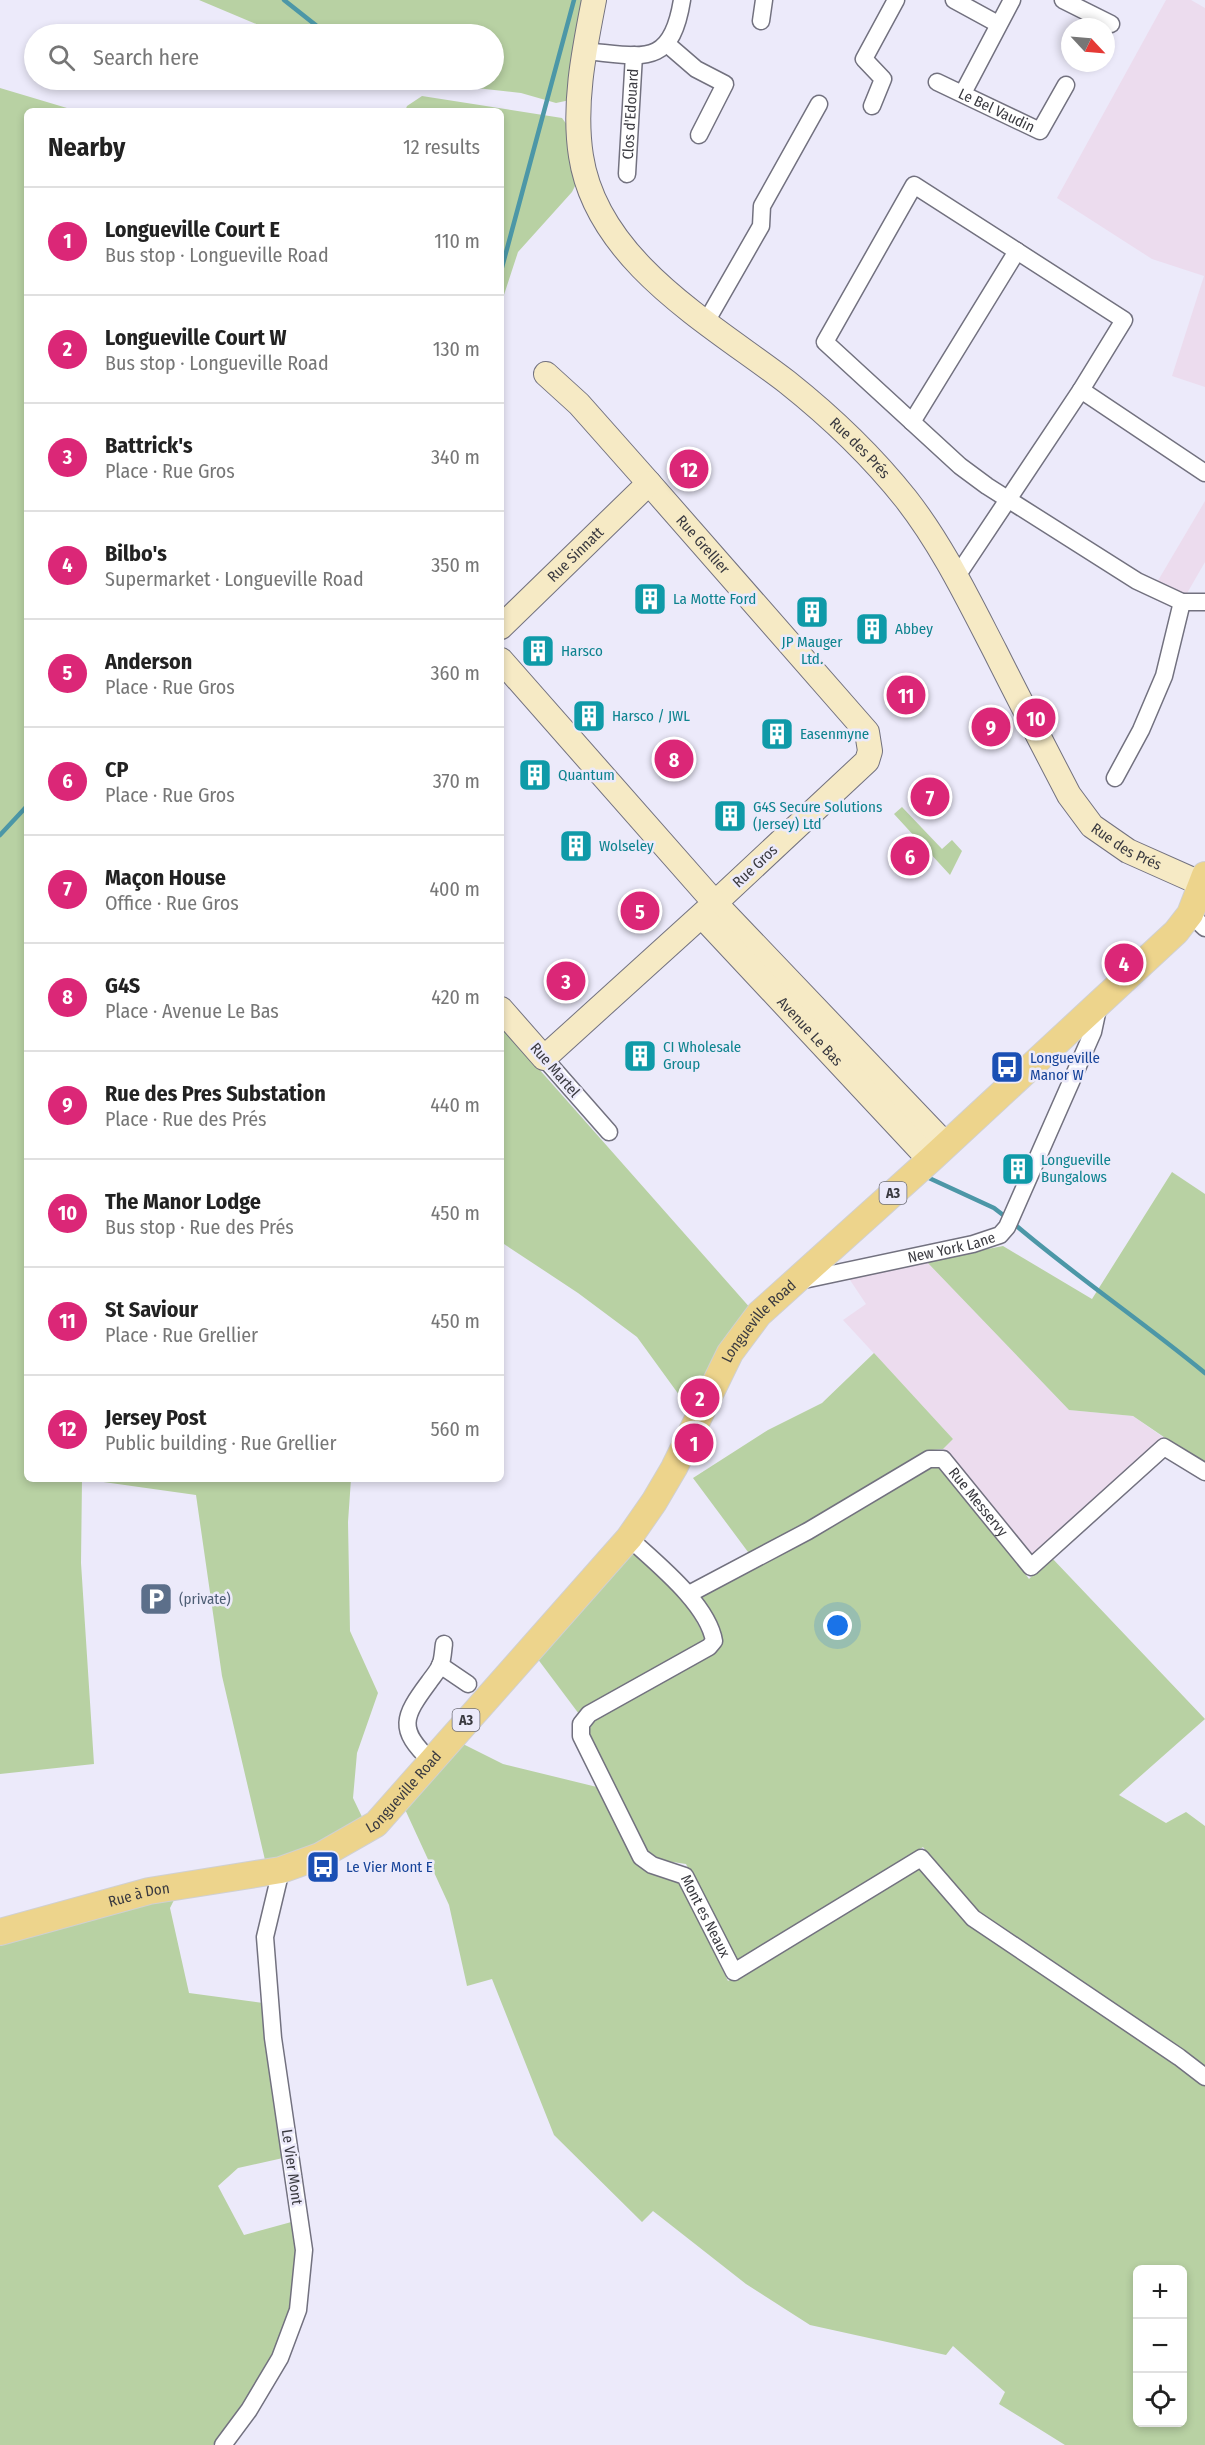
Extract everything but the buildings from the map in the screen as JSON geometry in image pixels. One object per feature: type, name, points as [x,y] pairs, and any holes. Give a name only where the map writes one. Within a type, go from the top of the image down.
[{"type":"main road","name":"Longueville Road","points":[[281,1870],[320,1856],[376,1824],[629,1538],[674,1468],[730,1353],[759,1314],[938,1153],[1176,932],[1197,921],[1204,880]]},
{"type":"main road","name":"Rue à Don","points":[[0,1932],[149,1891],[281,1870]]},
{"type":"street","name":"Rue des Prés","points":[[594,0],[584,51],[578,111],[581,155],[592,196],[616,241],[706,322],[788,384],[857,442],[907,500],[957,576],[1069,795],[1092,826],[1128,851],[1204,880]]},
{"type":"street","points":[[584,51],[649,54],[667,44],[675,33],[682,0]]},
{"type":"street","points":[[761,21],[764,0]]},
{"type":"street","points":[[872,106],[883,79],[864,59],[896,0]]},
{"type":"street","points":[[954,0],[998,24]]},
{"type":"street","points":[[963,93],[1012,0]]},
{"type":"street","points":[[1063,0],[1099,18]]},
{"type":"street","points":[[667,44],[696,69],[725,84],[699,135]]},
{"type":"street","name":"Clos d'Edouard","points":[[627,174],[634,54]]},
{"type":"street","name":"Le Bel Vaudin","points":[[937,82],[1040,130],[1066,85]]},
{"type":"street","points":[[706,322],[762,226],[762,206],[819,105]]},
{"type":"street","points":[[957,576],[1009,500],[1081,390],[1124,320],[914,185],[825,342],[960,466],[1009,500],[1137,581],[1182,602],[1205,602]]},
{"type":"street","points":[[912,422],[1017,251]]},
{"type":"street","name":"Rue Grellier","points":[[546,374],[579,404],[867,732],[870,751]]},
{"type":"street","points":[[1081,390],[1205,473]]},
{"type":"street","name":"Rue Sinnatt","points":[[504,624],[649,483]]},
{"type":"street","points":[[1115,778],[1141,730],[1164,676],[1182,602]]},
{"type":"street","name":"Avenue Le Bas","points":[[504,664],[708,910],[938,1153]]},
{"type":"street","name":"Rue Gros","points":[[544,1058],[708,910],[859,769],[867,761],[870,751]]},
{"type":"street","name":"New York Lane","points":[[795,1282],[973,1244],[1000,1235],[1007,1227],[1093,1032],[1099,1004]]},
{"type":"street","name":"Rue Martel","points":[[504,1012],[609,1132]]},
{"type":"street","name":"Rue Messervy","points":[[688,1594],[808,1532],[929,1459],[943,1459],[1031,1567],[1164,1447],[1205,1472]]},
{"type":"street","name":"Mont es Neaux","points":[[629,1538],[688,1594],[713,1632],[714,1641],[699,1653],[589,1714],[581,1724],[581,1736],[641,1857],[652,1865],[685,1876],[735,1972],[921,1858],[973,1918],[1205,2077]]},
{"type":"street","points":[[431,1761],[409,1735],[406,1728],[407,1717],[413,1704],[440,1665],[444,1644]]},
{"type":"street","points":[[440,1665],[468,1684]]},
{"type":"street","name":"Le Vier Mont","points":[[223,2445],[249,2410],[280,2358],[298,2310],[304,2250],[273,2038],[265,1937],[281,1870]]},
{"type":"shaded area","points":[[1166,0],[1191,0],[1205,8],[1205,387],[1172,376],[1204,276],[1152,259],[1057,198]]},
{"type":"shaded area","points":[[1205,501],[1205,562],[1186,595],[1156,584]]},
{"type":"shaded area","points":[[926,1261],[1069,1410],[1133,1416],[1164,1438],[1033,1555],[943,1449],[953,1439],[843,1320],[866,1304],[846,1274]]},
{"type":"green space","points":[[199,0],[582,0],[570,100],[556,103],[521,93],[494,90],[504,90],[504,24],[256,24]]},
{"type":"green space","points":[[0,88],[67,108],[24,108],[24,1482],[82,1482],[81,1563],[94,1764],[0,1774]]},
{"type":"green space","points":[[422,96],[498,108],[406,108]]},
{"type":"green space","points":[[504,109],[562,118],[570,129],[577,182],[572,192],[518,252],[504,295]]},
{"type":"green space","points":[[902,807],[942,849],[952,840],[962,851],[950,875],[894,814]]},
{"type":"green space","points":[[504,1029],[752,1310],[690,1410],[637,1337],[578,1293],[504,1244]]},
{"type":"green space","points":[[1172,1172],[1205,1194],[1205,1465],[1133,1416],[1069,1410],[926,1261],[1003,1246],[1092,1299]]},
{"type":"green space","points":[[874,1353],[953,1439],[943,1449],[932,1450],[751,1556],[693,1478],[768,1430],[822,1403]]},
{"type":"green space","points":[[931,1464],[945,1466],[1029,1579],[1051,1557],[1205,1719],[1119,1795],[1166,1823],[1186,1812],[1205,1826],[1205,2073],[975,1915],[923,1847],[736,1964],[686,1864],[666,1861],[649,1855],[589,1737],[591,1721],[722,1644],[698,1598]]},
{"type":"green space","points":[[103,1482],[351,1482],[348,1522],[350,1631],[378,1693],[357,1753],[353,1798],[364,1821],[276,1863],[265,1860],[222,1676],[196,1495]]},
{"type":"green space","points":[[631,1549],[683,1597],[707,1641],[579,1714],[534,1654]]},
{"type":"green space","points":[[459,1742],[503,1764],[601,1788],[632,1857],[650,1874],[669,1875],[680,1882],[728,1981],[920,1865],[969,1921],[1205,2083],[1205,2445],[1065,2445],[999,2404],[1005,2392],[953,2346],[946,2355],[810,2325],[746,2284],[653,2211],[642,2222],[554,2135],[492,1979],[467,1986],[449,1905],[403,1805]]},
{"type":"green space","points":[[177,1894],[170,1908],[189,1993],[263,2003],[283,2158],[238,2168],[218,2186],[244,2235],[295,2221],[294,2285],[288,2314],[279,2342],[266,2368],[251,2394],[213,2445],[0,2445],[0,1945],[136,1901]]},
{"type":"waterway","points":[[284,0],[314,24]]},
{"type":"waterway","points":[[504,260],[574,0]]},
{"type":"waterway","points":[[0,835],[24,809]]},
{"type":"waterway","points":[[929,1178],[994,1208],[1007,1218]]},
{"type":"waterway","points":[[1013,1223],[1205,1373]]},
{"type":"place","name":"Jersey Post","points":[[689,469]]},
{"type":"place","name":"La Motte Ford","points":[[650,599]]},
{"type":"place","name":"JP Mauger Ltd.","points":[[812,612]]},
{"type":"place","name":"Abbey","points":[[872,629]]},
{"type":"place","name":"Harsco","points":[[538,651]]},
{"type":"place","name":"St Saviour","points":[[906,695]]},
{"type":"place","name":"Harsco / JWL","points":[[589,716]]},
{"type":"place","name":"The Manor Lodge","points":[[1036,718]]},
{"type":"place","name":"Rue des Pres Substation","points":[[991,727]]},
{"type":"place","name":"Easenmyne","points":[[777,734]]},
{"type":"place","name":"G4S","points":[[674,759]]},
{"type":"place","name":"Quantum","points":[[535,775]]},
{"type":"place","name":"Maçon House","points":[[930,797]]},
{"type":"place","name":"G4S Secure Solutions (Jersey) Ltd","points":[[730,816]]},
{"type":"place","name":"Wolseley","points":[[576,846]]},
{"type":"place","name":"CP","points":[[910,856]]},
{"type":"place","name":"Anderson","points":[[640,911]]},
{"type":"place","name":"Bilbo's","points":[[1124,963]]},
{"type":"place","name":"Battrick's","points":[[566,981]]},
{"type":"place","name":"CI Wholesale Group","points":[[640,1056]]},
{"type":"place","name":"Longueville Manor W","points":[[1007,1067]]},
{"type":"place","name":"Longueville Bungalows","points":[[1018,1169]]},
{"type":"place","name":"Longueville Court W","points":[[700,1398]]},
{"type":"place","name":"Longueville Court E","points":[[694,1443]]},
{"type":"place","name":"(private)","points":[[156,1599]]},
{"type":"place","name":"Le Vier Mont E","points":[[323,1867]]}]
